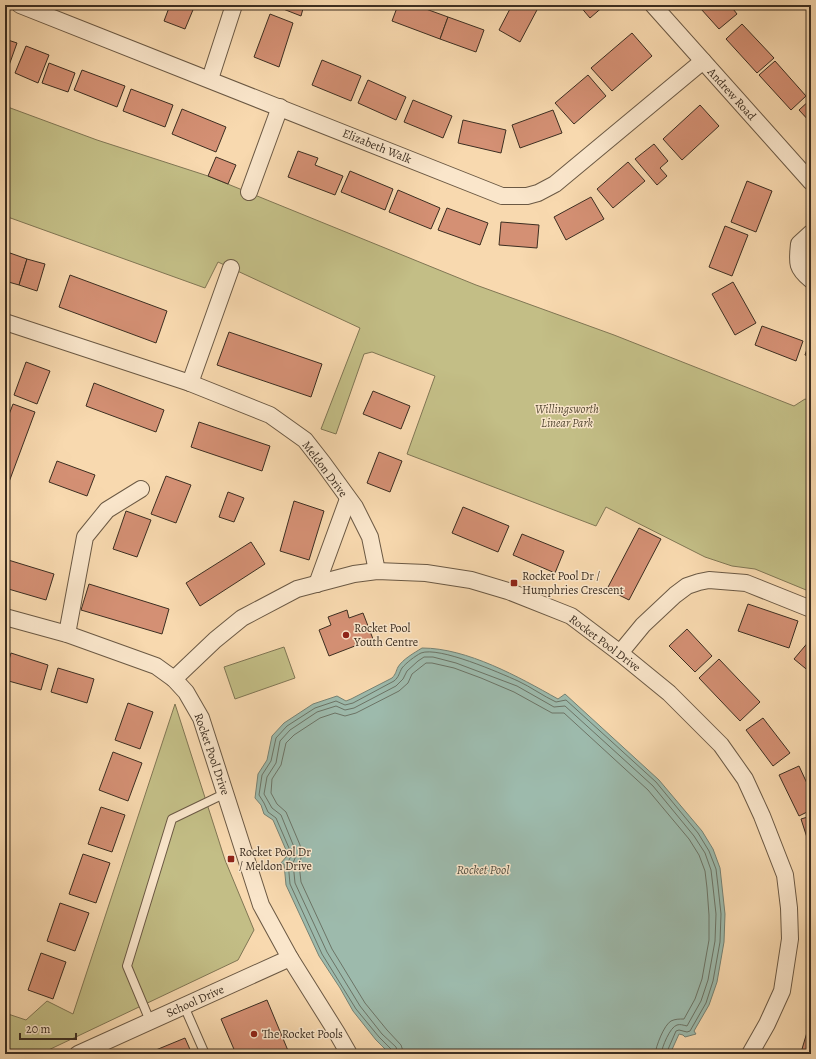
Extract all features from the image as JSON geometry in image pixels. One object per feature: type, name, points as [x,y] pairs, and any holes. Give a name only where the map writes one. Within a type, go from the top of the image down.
[{"type":"street","name":"Elizabeth Walk","points":[[20,5],[502,196],[527,196],[538,193],[555,184],[703,61]]},
{"type":"street","points":[[210,79],[234,5]]},
{"type":"street","name":"Andrew Road","points":[[660,7],[703,61],[811,182]]},
{"type":"street","points":[[249,192],[280,107]]},
{"type":"street","points":[[811,233],[799,244],[797,260],[802,272],[811,280]]},
{"type":"street","points":[[190,383],[231,268]]},
{"type":"street","name":"Meldon Drive","points":[[6,323],[190,383],[270,415],[304,440],[323,462],[355,508],[370,537],[377,571]]},
{"type":"street","points":[[67,634],[85,537],[107,510],[141,489]]},
{"type":"street","points":[[317,584],[348,499]]},
{"type":"street","name":"Rocket Pool Drive","points":[[349,1054],[290,958],[261,905],[201,718],[186,692],[174,679],[215,640],[242,618],[297,589],[354,574],[377,571],[426,573],[464,578],[508,591],[571,616],[620,652],[669,693],[721,745],[744,779],[762,816],[785,875],[789,908],[790,939],[782,991],[767,1024],[750,1054]]},
{"type":"street","points":[[620,652],[643,625],[675,595],[687,586],[699,582],[708,580],[746,583],[811,609]]},
{"type":"street","points":[[5,617],[67,634],[156,666],[174,679]]},
{"type":"street","name":"School Drive","points":[[78,1054],[290,958]]},
{"type":"lane","points":[[150,1021],[127,966],[172,819],[226,793]]},
{"type":"lane","points":[[184,1006],[205,1054]]},
{"type":"green space","name":"Willingsworth Linear Park","points":[[5,106],[97,140],[208,176],[476,285],[614,335],[794,406],[805,399],[811,401],[811,592],[755,569],[732,566],[705,557],[606,507],[596,526],[407,454],[435,376],[372,352],[364,354],[336,434],[321,429],[360,328],[218,262],[205,288],[5,216]]},
{"type":"green space","points":[[284,647],[295,678],[235,699],[224,667]]},
{"type":"green space","points":[[175,704],[225,860],[254,930],[238,960],[40,1054],[5,1054],[5,1013],[26,1020],[47,1001],[73,1014]]},
{"type":"water","name":"Rocket Pool","points":[[422,648],[439,649],[475,658],[510,673],[558,699],[565,694],[659,780],[702,831],[713,849],[720,868],[725,914],[724,942],[717,982],[709,1005],[694,1031],[696,1034],[685,1037],[679,1034],[670,1054],[390,1054],[376,1040],[353,1011],[319,956],[286,885],[284,864],[280,864],[287,856],[286,850],[273,820],[264,814],[261,805],[255,798],[258,774],[267,760],[272,736],[284,723],[313,704],[337,696],[346,701],[392,678],[403,661]]},
{"type":"building","points":[[170,5],[195,5],[185,29],[164,21]]},
{"type":"building","points":[[273,5],[304,5],[301,16]]},
{"type":"building","points":[[398,5],[415,5],[448,17],[440,39],[392,21]]},
{"type":"building","points":[[512,5],[533,5],[538,8],[520,42],[499,30]]},
{"type":"building","points":[[579,5],[605,5],[590,18]]},
{"type":"building","points":[[706,5],[730,5],[737,14],[719,29],[701,9]]},
{"type":"building","points":[[270,14],[293,23],[279,67],[254,57]]},
{"type":"building","points":[[448,17],[484,30],[476,52],[440,39]]},
{"type":"building","points":[[742,24],[774,58],[757,73],[726,39]]},
{"type":"building","points":[[632,33],[652,56],[612,91],[591,68]]},
{"type":"building","points":[[5,39],[17,43],[7,71],[5,70]]},
{"type":"building","points":[[26,46],[49,55],[38,83],[15,73]]},
{"type":"building","points":[[322,60],[361,76],[351,101],[312,85]]},
{"type":"building","points":[[775,61],[806,96],[791,110],[759,75]]},
{"type":"building","points":[[49,63],[75,73],[68,92],[42,83]]},
{"type":"building","points":[[82,70],[125,86],[117,107],[74,90]]},
{"type":"building","points":[[588,75],[606,96],[574,124],[555,103]]},
{"type":"building","points":[[368,80],[406,97],[396,120],[358,103]]},
{"type":"building","points":[[131,89],[173,105],[165,127],[123,111]]},
{"type":"building","points":[[811,99],[811,123],[799,110]]},
{"type":"building","points":[[413,100],[452,116],[443,138],[404,122]]},
{"type":"building","points":[[700,105],[719,126],[682,160],[663,139]]},
{"type":"building","points":[[182,109],[226,127],[216,152],[172,134]]},
{"type":"building","points":[[553,110],[562,133],[520,148],[512,125]]},
{"type":"building","points":[[463,120],[506,130],[501,153],[458,143]]},
{"type":"building","points":[[654,144],[668,161],[660,168],[667,176],[657,185],[635,159]]},
{"type":"building","points":[[298,151],[318,158],[315,165],[343,176],[335,195],[288,177]]},
{"type":"building","points":[[216,157],[236,165],[228,184],[208,176]]},
{"type":"building","points":[[628,162],[645,181],[613,208],[597,189]]},
{"type":"building","points":[[350,171],[393,189],[385,210],[341,192]]},
{"type":"building","points":[[747,181],[772,191],[756,232],[731,222]]},
{"type":"building","points":[[398,190],[440,208],[431,229],[389,212]]},
{"type":"building","points":[[591,197],[604,219],[566,240],[554,217]]},
{"type":"building","points":[[447,208],[488,223],[480,245],[438,230]]},
{"type":"building","points":[[501,222],[539,225],[537,248],[499,245]]},
{"type":"building","points":[[725,226],[748,235],[732,276],[709,267]]},
{"type":"building","points":[[5,252],[10,253],[5,268]]},
{"type":"building","points":[[10,253],[27,259],[19,285],[5,281],[5,268]]},
{"type":"building","points":[[27,259],[45,264],[37,291],[19,285]]},
{"type":"building","points":[[70,275],[167,311],[156,343],[59,307]]},
{"type":"building","points":[[733,282],[756,323],[735,335],[712,294]]},
{"type":"building","points":[[762,326],[803,341],[796,361],[755,345]]},
{"type":"building","points":[[229,332],[322,364],[311,397],[217,365]]},
{"type":"building","points":[[811,337],[811,357],[805,355]]},
{"type":"building","points":[[26,362],[50,371],[37,404],[14,395]]},
{"type":"building","points":[[94,383],[164,410],[156,432],[86,406]]},
{"type":"building","points":[[373,391],[410,406],[401,429],[363,414]]},
{"type":"building","points":[[13,404],[35,412],[9,482],[5,480],[5,425]]},
{"type":"building","points":[[199,422],[270,446],[262,471],[191,447]]},
{"type":"building","points":[[379,452],[402,461],[390,492],[367,483]]},
{"type":"building","points":[[57,461],[95,475],[87,496],[49,482]]},
{"type":"building","points":[[166,476],[191,485],[176,523],[151,514]]},
{"type":"building","points":[[228,492],[244,498],[234,522],[219,517]]},
{"type":"building","points":[[294,501],[324,511],[309,560],[280,551]]},
{"type":"building","points":[[463,507],[509,526],[498,552],[452,533]]},
{"type":"building","points":[[126,511],[151,520],[137,557],[113,549]]},
{"type":"building","points":[[639,528],[661,539],[629,600],[607,589]]},
{"type":"building","points":[[522,534],[564,551],[555,573],[513,555]]},
{"type":"building","points":[[251,542],[265,564],[200,606],[186,583]]},
{"type":"building","points":[[5,559],[54,574],[46,600],[5,588]]},
{"type":"building","points":[[89,584],[169,609],[162,634],[81,610]]},
{"type":"building","points":[[748,604],[798,621],[789,648],[738,631]]},
{"type":"building","name":"Rocket Pool Youth Centre","points":[[347,610],[349,618],[363,613],[373,639],[329,656],[319,630],[331,625],[328,617]]},
{"type":"building","points":[[687,629],[712,656],[695,672],[669,646]]},
{"type":"building","points":[[811,640],[811,673],[794,659]]},
{"type":"building","points":[[11,653],[48,665],[41,690],[5,680],[5,673]]},
{"type":"building","points":[[719,659],[760,702],[740,721],[699,678]]},
{"type":"building","points":[[58,668],[94,679],[87,703],[51,692]]},
{"type":"building","points":[[128,703],[153,712],[140,749],[115,740]]},
{"type":"building","points":[[763,718],[790,753],[773,766],[746,730]]},
{"type":"building","points":[[113,752],[142,763],[128,801],[99,790]]},
{"type":"building","points":[[799,766],[811,792],[811,810],[799,816],[779,775]]},
{"type":"building","points":[[101,807],[125,815],[112,852],[88,844]]},
{"type":"building","points":[[811,816],[811,850],[801,819]]},
{"type":"building","points":[[83,854],[110,863],[96,903],[69,894]]},
{"type":"building","points":[[60,903],[89,913],[75,951],[47,941]]},
{"type":"building","points":[[41,953],[66,962],[53,999],[28,990]]},
{"type":"building","name":"The Rocket Pools","points":[[267,1000],[289,1053],[264,1054],[262,1050],[252,1054],[236,1054],[221,1019]]},
{"type":"building","points":[[811,1019],[811,1052],[802,1049]]},
{"type":"building","points":[[185,1038],[192,1054],[152,1054],[151,1052]]},
{"type":"place","name":"Rocket Pool Dr / Humphries Crescent","points":[[514,583]]},
{"type":"place","name":"Rocket Pool Youth Centre","points":[[346,635]]},
{"type":"place","name":"Rocket Pool Dr / Meldon Drive","points":[[231,859]]},
{"type":"place","name":"The Rocket Pools","points":[[254,1034]]}]
